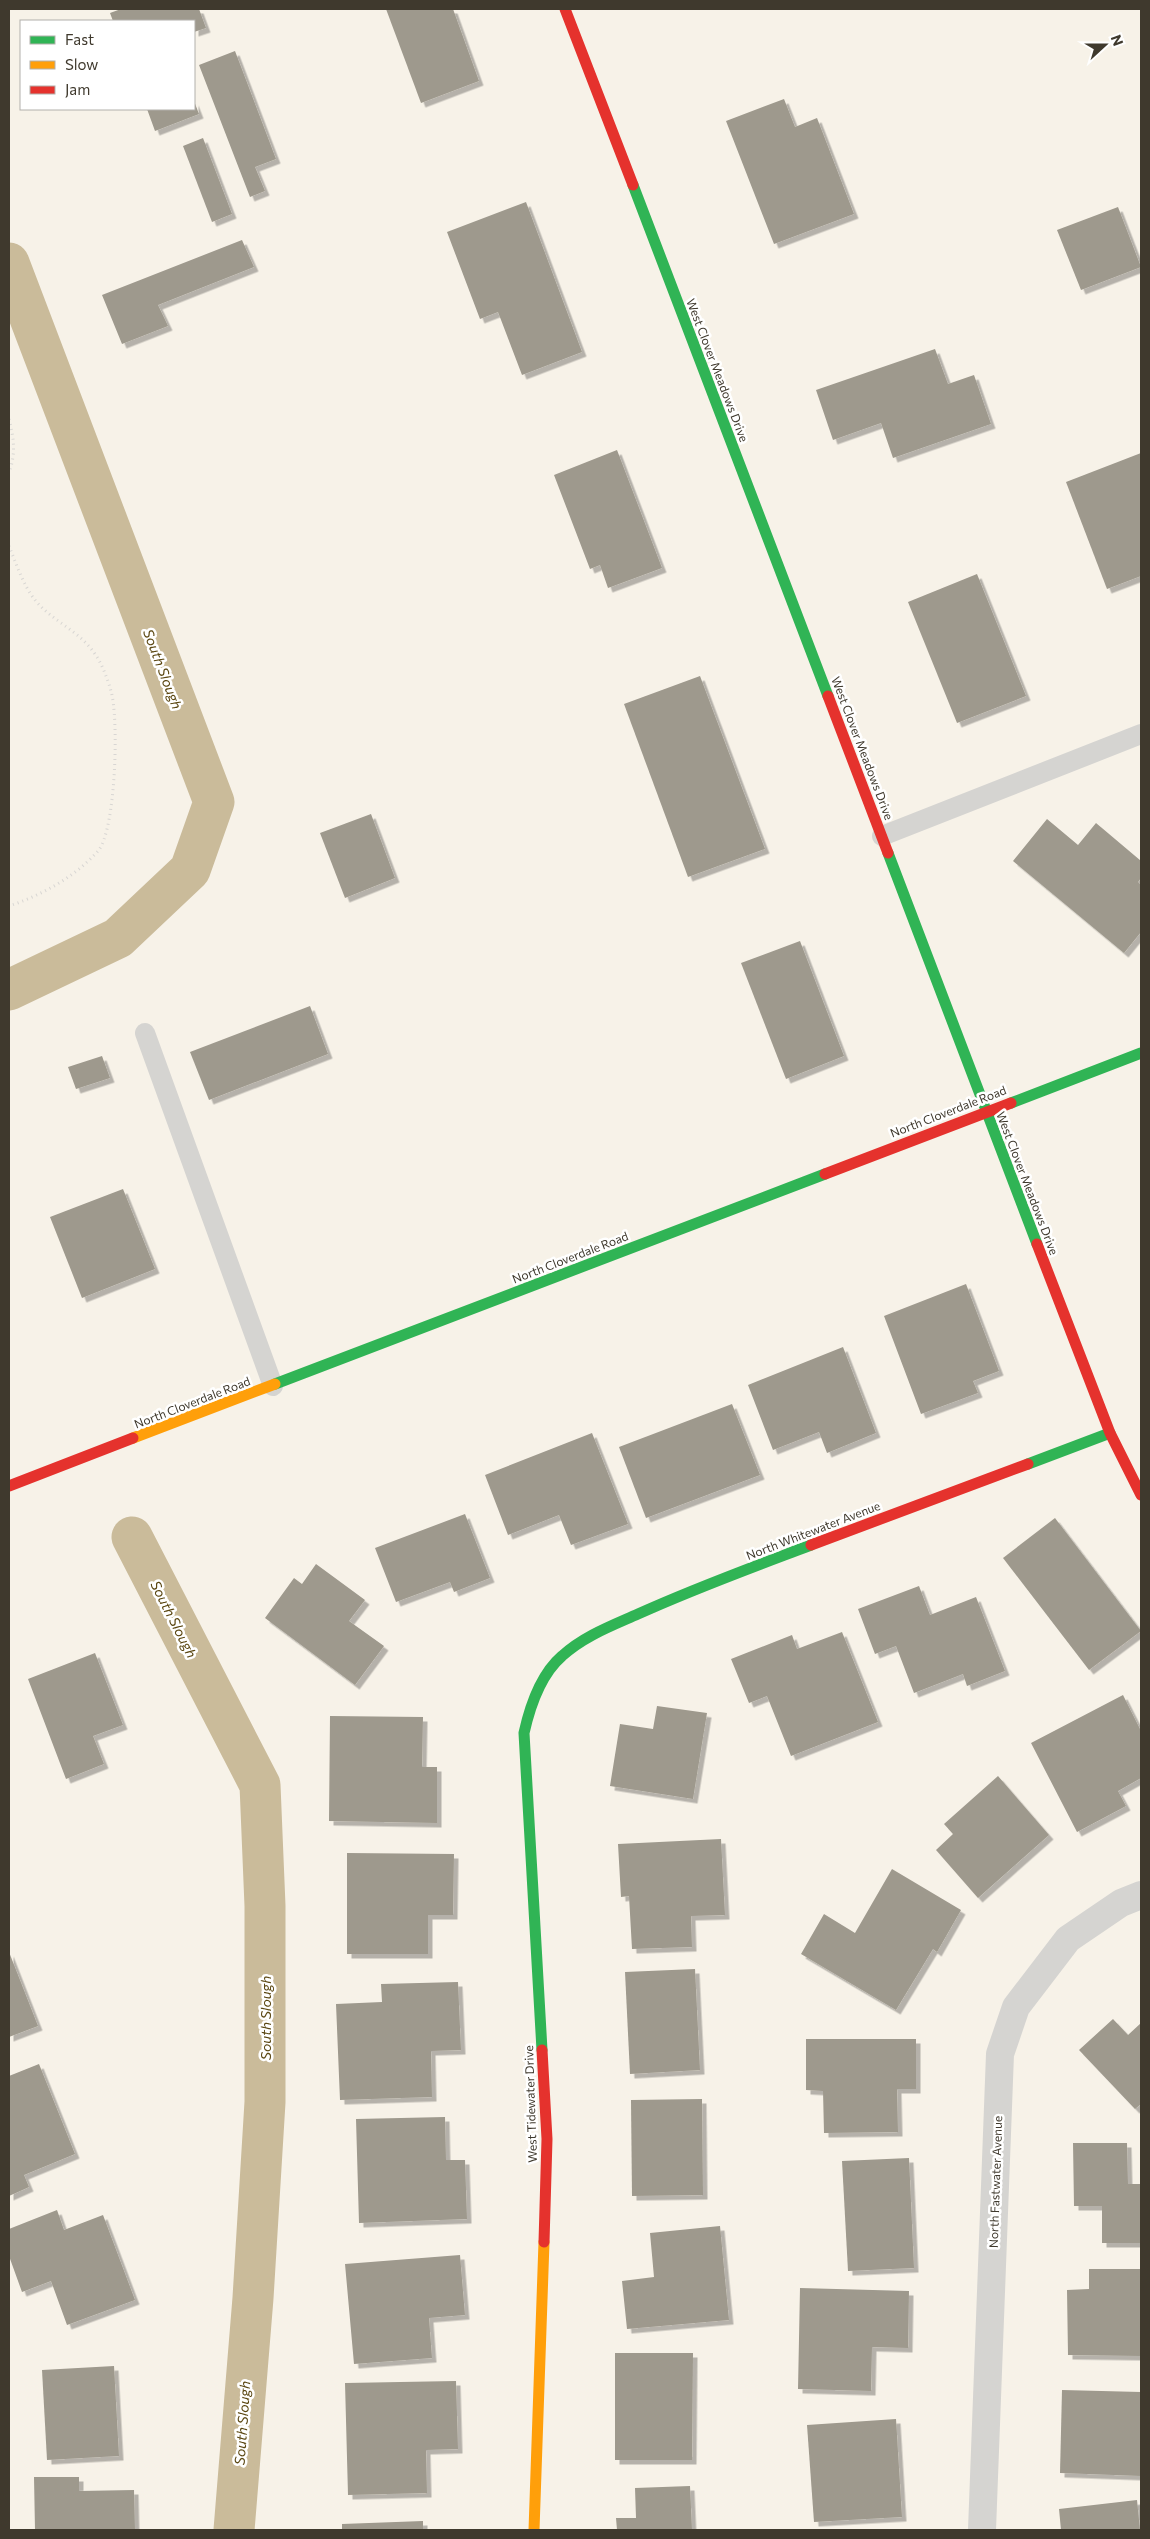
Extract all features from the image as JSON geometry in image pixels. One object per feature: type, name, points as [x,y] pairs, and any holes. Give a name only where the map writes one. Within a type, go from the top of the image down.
[{"type":"street","name":"West Clover Meadows Drive","points":[[565,9],[882,836],[985,1111],[1110,1433],[1141,1495]]},
{"type":"street","name":"North Cloverdale Road","points":[[9,1486],[1141,1052]]},
{"type":"street","name":"North Whitewater Avenue","points":[[542,1681],[560,1657],[589,1636],[682,1594],[1110,1433]]},
{"type":"street","name":"West Tidewater Drive","points":[[534,2530],[547,2139],[524,1732],[530,1707],[542,1681]]},
{"type":"street","name":"North Fastwater Avenue","points":[[982,2530],[1000,2054],[1016,2007],[1068,1940],[1121,1903],[1141,1895]]},
{"type":"lane","points":[[882,836],[1141,734]]},
{"type":"lane","points":[[145,1033],[273,1386]]},
{"type":"path","points":[[9,419],[14,437],[15,454],[9,473]]},
{"type":"path","points":[[9,546],[22,577],[35,600],[92,649],[112,692],[114,720],[111,816],[99,849],[67,879],[9,906]]},
{"type":"building","points":[[121,9],[199,9],[206,28],[195,32],[195,20],[113,20],[110,13]]},
{"type":"building","points":[[386,9],[453,9],[479,81],[421,103]]},
{"type":"building","points":[[235,51],[276,159],[255,167],[265,191],[250,197],[199,65]]},
{"type":"building","points":[[784,99],[795,127],[817,118],[854,214],[774,244],[726,121]]},
{"type":"building","points":[[195,104],[199,114],[155,131],[147,110],[195,110]]},
{"type":"building","points":[[203,138],[232,214],[212,222],[183,146]]},
{"type":"building","points":[[526,202],[582,352],[522,375],[498,312],[480,319],[447,232]]},
{"type":"building","points":[[1118,207],[1141,267],[1081,290],[1057,230]]},
{"type":"building","points":[[242,240],[254,267],[158,305],[168,326],[122,344],[102,295]]},
{"type":"building","points":[[935,349],[948,384],[974,375],[991,424],[893,458],[881,423],[833,440],[816,390]]},
{"type":"building","points":[[617,450],[662,568],[608,588],[600,565],[590,569],[554,475]]},
{"type":"building","points":[[1141,453],[1141,576],[1107,589],[1066,482]]},
{"type":"building","points":[[977,574],[1026,696],[957,723],[908,602]]},
{"type":"building","points":[[700,676],[765,849],[688,877],[624,704]]},
{"type":"building","points":[[371,814],[395,878],[345,898],[320,833]]},
{"type":"building","points":[[1047,819],[1078,845],[1096,823],[1141,861],[1141,878],[1138,882],[1141,885],[1141,932],[1124,953],[1013,861]]},
{"type":"building","points":[[800,941],[844,1056],[786,1079],[741,963]]},
{"type":"building","points":[[310,1006],[328,1054],[209,1100],[190,1052]]},
{"type":"building","points":[[102,1056],[110,1078],[76,1089],[68,1067]]},
{"type":"building","points":[[123,1189],[155,1269],[82,1298],[50,1217]]},
{"type":"building","points":[[966,1284],[999,1371],[973,1381],[978,1393],[921,1414],[884,1316]]},
{"type":"building","points":[[843,1347],[876,1433],[827,1453],[819,1432],[773,1450],[748,1385]]},
{"type":"building","points":[[732,1404],[760,1475],[646,1518],[619,1447]]},
{"type":"building","points":[[592,1433],[628,1524],[571,1545],[559,1515],[508,1535],[485,1475]]},
{"type":"building","points":[[465,1514],[490,1578],[454,1592],[450,1582],[396,1602],[375,1548]]},
{"type":"building","points":[[1055,1518],[1141,1631],[1089,1670],[1003,1558]]},
{"type":"building","points":[[316,1564],[365,1600],[349,1621],[384,1646],[355,1685],[265,1618],[294,1578],[302,1584]]},
{"type":"building","points":[[919,1586],[930,1615],[976,1597],[1005,1671],[967,1686],[963,1674],[914,1693],[896,1646],[875,1654],[858,1609]]},
{"type":"building","points":[[842,1632],[878,1722],[791,1756],[767,1696],[749,1703],[731,1659],[792,1635],[797,1649]]},
{"type":"building","points":[[95,1653],[123,1725],[93,1736],[104,1764],[66,1779],[28,1679]]},
{"type":"building","points":[[1123,1695],[1141,1731],[1141,1778],[1118,1791],[1126,1806],[1077,1832],[1031,1743]]},
{"type":"building","points":[[657,1706],[707,1713],[693,1799],[610,1786],[620,1724],[653,1729]]},
{"type":"building","points":[[330,1716],[423,1717],[422,1767],[437,1767],[437,1823],[329,1821]]},
{"type":"building","points":[[998,1776],[1049,1835],[978,1898],[936,1850],[953,1834],[944,1824]]},
{"type":"building","points":[[721,1839],[725,1915],[691,1916],[692,1947],[632,1949],[629,1896],[621,1897],[618,1844]]},
{"type":"building","points":[[347,1853],[454,1854],[453,1915],[428,1915],[428,1954],[347,1954]]},
{"type":"building","points":[[892,1869],[961,1910],[937,1952],[933,1949],[896,2010],[801,1954],[824,1914],[855,1933]]},
{"type":"building","points":[[9,1952],[38,2026],[9,2037]]},
{"type":"building","points":[[695,1969],[700,2070],[630,2074],[625,1972]]},
{"type":"building","points":[[458,1982],[461,2050],[431,2051],[432,2097],[340,2100],[336,2004],[382,2002],[381,1984]]},
{"type":"building","points":[[1113,2019],[1128,2035],[1141,2023],[1141,2104],[1135,2109],[1079,2050]]},
{"type":"building","points":[[806,2039],[916,2039],[916,2089],[897,2089],[898,2132],[824,2133],[823,2091],[806,2090]]},
{"type":"building","points":[[39,2064],[75,2154],[24,2175],[29,2187],[9,2196],[9,2076]]},
{"type":"building","points":[[702,2099],[703,2195],[632,2196],[631,2100]]},
{"type":"building","points":[[445,2117],[446,2160],[465,2160],[467,2219],[359,2223],[356,2119]]},
{"type":"building","points":[[1073,2143],[1127,2143],[1128,2184],[1141,2184],[1141,2243],[1102,2243],[1102,2206],[1074,2206]]},
{"type":"building","points":[[909,2158],[914,2268],[848,2271],[842,2161]]},
{"type":"building","points":[[57,2210],[64,2230],[103,2215],[135,2300],[67,2325],[51,2281],[22,2292],[9,2256],[9,2229]]},
{"type":"building","points":[[720,2226],[729,2320],[627,2329],[622,2281],[654,2277],[650,2233]]},
{"type":"building","points":[[460,2255],[465,2315],[429,2318],[432,2358],[354,2364],[345,2264]]},
{"type":"building","points":[[1089,2269],[1141,2269],[1141,2356],[1068,2355],[1067,2290],[1089,2289]]},
{"type":"building","points":[[800,2288],[909,2291],[908,2348],[872,2347],[871,2391],[798,2389]]},
{"type":"building","points":[[615,2353],[693,2353],[692,2460],[615,2460]]},
{"type":"building","points":[[114,2366],[119,2456],[47,2460],[42,2370]]},
{"type":"building","points":[[456,2381],[458,2449],[426,2450],[427,2493],[348,2495],[345,2383]]},
{"type":"building","points":[[1062,2390],[1141,2392],[1141,2476],[1060,2473]]},
{"type":"building","points":[[896,2419],[902,2517],[814,2522],[807,2425]]},
{"type":"building","points":[[34,2477],[79,2477],[79,2491],[134,2490],[135,2530],[35,2530]]},
{"type":"building","points":[[690,2486],[692,2530],[617,2530],[616,2518],[636,2518],[635,2488]]},
{"type":"building","points":[[1137,2500],[1140,2530],[1061,2530],[1059,2509]]},
{"type":"building","points":[[423,2521],[423,2530],[342,2530],[342,2524]]},
{"type":"waterway","name":"South Slough","points":[[9,263],[214,802],[190,870],[118,938],[9,990]]},
{"type":"waterway","name":"South Slough","points":[[132,1537],[260,1785],[265,1906],[265,2102],[253,2298],[234,2530]]},
{"type":"traffic: fast","points":[[633,185],[828,696]]},
{"type":"traffic: fast","points":[[888,853],[1037,1244]]},
{"type":"traffic: fast","points":[[1011,1103],[1141,1053]]},
{"type":"traffic: fast","points":[[275,1384],[825,1174]]},
{"type":"traffic: fast","points":[[1028,1464],[1110,1433]]},
{"type":"traffic: fast","points":[[542,2050],[524,1733],[537,1691],[548,1672],[562,1656],[598,1632],[681,1595],[811,1545]]},
{"type":"traffic: slow","points":[[133,1438],[275,1384]]},
{"type":"traffic: slow","points":[[534,2530],[544,2242]]},
{"type":"traffic: jam","points":[[565,9],[633,185]]},
{"type":"traffic: jam","points":[[828,696],[888,853]]},
{"type":"traffic: jam","points":[[825,1174],[1011,1103]]},
{"type":"traffic: jam","points":[[1037,1244],[1110,1433],[1141,1495]]},
{"type":"traffic: jam","points":[[9,1486],[133,1438]]},
{"type":"traffic: jam","points":[[811,1545],[1028,1464]]},
{"type":"traffic: jam","points":[[542,2050],[547,2139],[544,2242]]}]
